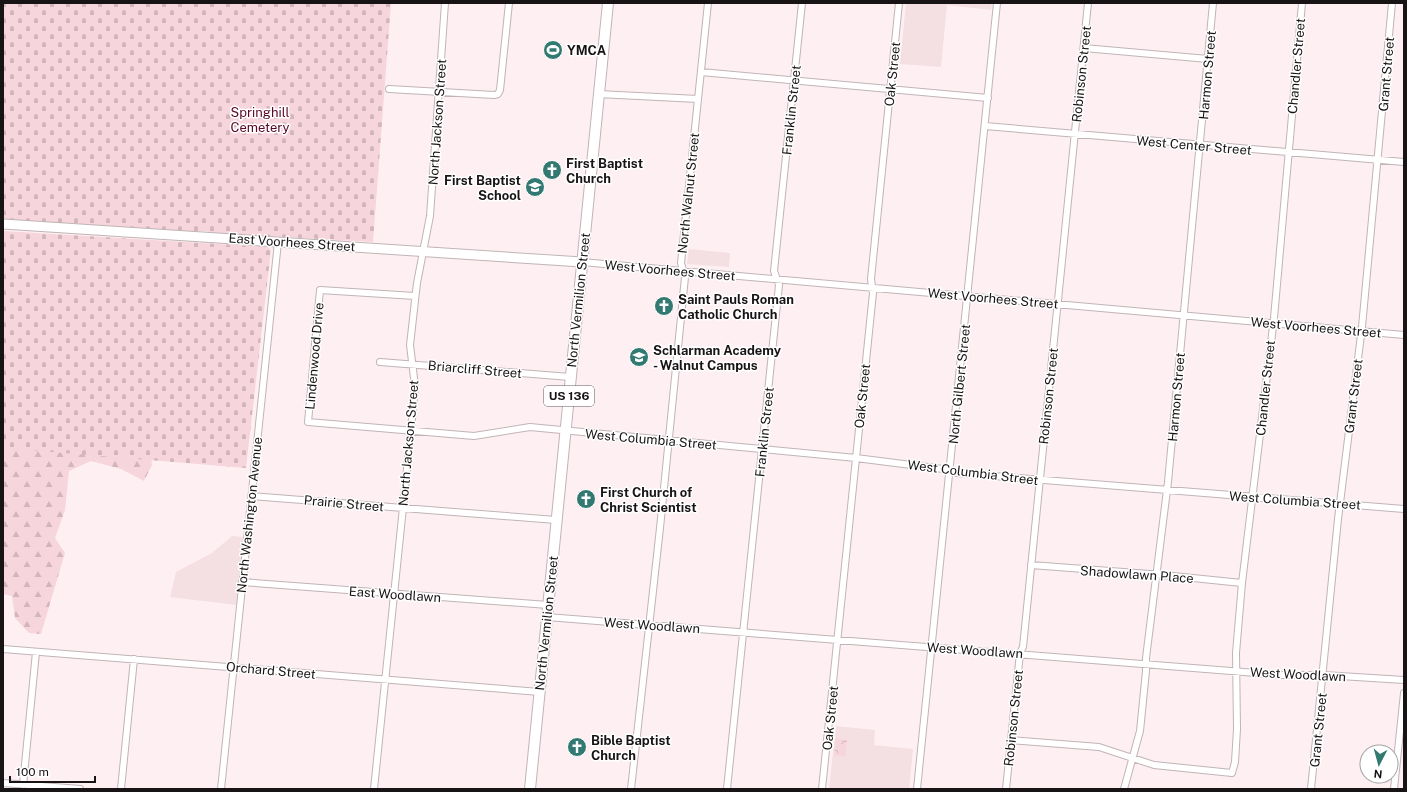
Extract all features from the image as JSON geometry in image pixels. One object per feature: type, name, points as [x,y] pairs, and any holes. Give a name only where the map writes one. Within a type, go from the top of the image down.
[{"type":"main road","name":"North Vermilion Street","points":[[530,789],[608,3]]},
{"type":"main road","name":"East Voorhees Street","points":[[3,224],[582,262]]},
{"type":"street","name":"North Jackson Street","points":[[374,789],[415,386],[410,345],[415,296],[430,216],[445,3]]},
{"type":"street","points":[[389,89],[498,94],[500,90],[509,3]]},
{"type":"street","name":"North Walnut Street","points":[[632,789],[685,277],[681,263],[708,3]]},
{"type":"street","name":"Franklin Street","points":[[727,789],[779,285],[774,271],[802,3]]},
{"type":"street","name":"Oak Street","points":[[822,789],[856,458],[872,287],[872,272],[899,3]]},
{"type":"street","name":"North Gilbert Street","points":[[917,789],[997,3]]},
{"type":"street","name":"Robinson Street","points":[[1006,789],[1020,653],[1024,647],[1039,480],[1059,304],[1088,3]]},
{"type":"street","name":"Harmon Street","points":[[1124,789],[1140,731],[1146,663],[1167,490],[1213,3]]},
{"type":"street","name":"Chandler Street","points":[[1132,757],[1168,767],[1232,773],[1235,762],[1237,729],[1236,671],[1242,583],[1273,323],[1302,3]]},
{"type":"street","name":"Grant Street","points":[[1311,789],[1324,675],[1340,504],[1361,331],[1392,3]]},
{"type":"street","points":[[1084,48],[1208,59]]},
{"type":"street","points":[[701,72],[988,98]]},
{"type":"street","points":[[598,94],[698,99]]},
{"type":"street","name":"West Center Street","points":[[985,126],[1404,162]]},
{"type":"street","name":"North Washington Avenue","points":[[221,789],[278,242]]},
{"type":"street","name":"West Voorhees Street","points":[[582,262],[776,278],[1404,335]]},
{"type":"street","name":"Lindenwood Drive","points":[[308,422],[320,290],[415,296]]},
{"type":"street","name":"Briarcliff Street","points":[[380,362],[570,377]]},
{"type":"street","name":"West Columbia Street","points":[[308,422],[474,436],[530,427],[856,458],[950,471],[1039,480],[1404,509]]},
{"type":"street","name":"Prairie Street","points":[[251,496],[556,520]]},
{"type":"street","name":"Shadowlawn Place","points":[[1031,565],[1242,583]]},
{"type":"street","name":"East Woodlawn","points":[[242,582],[548,605]]},
{"type":"street","name":"West Woodlawn","points":[[547,617],[1020,653],[1282,675],[1324,675],[1404,680]]},
{"type":"street","name":"Orchard Street","points":[[3,649],[540,692]]},
{"type":"street","points":[[23,785],[36,652]]},
{"type":"street","points":[[121,789],[134,659]]},
{"type":"street","points":[[1394,789],[1404,693]]},
{"type":"street","points":[[1011,740],[1099,747],[1132,757]]},
{"type":"street","points":[[3,783],[80,789]]},
{"type":"shaded area","points":[[906,3],[992,3],[991,10],[947,5],[941,67],[900,64]]},
{"type":"shaded area","points":[[689,249],[730,253],[729,267],[687,264]]},
{"type":"shaded area","points":[[232,536],[243,537],[236,605],[170,597],[176,572],[212,553]]},
{"type":"shaded area","points":[[836,726],[875,730],[874,745],[913,749],[909,789],[829,789]]},
{"type":"green space","name":"Springhill Cemetery","points":[[3,3],[391,3],[373,242],[3,220]]},
{"type":"green space","points":[[3,231],[149,438],[152,465],[144,481],[121,469],[91,461],[69,471],[65,510],[55,538],[65,553],[41,634],[29,633],[15,618],[12,596],[3,594]]},
{"type":"green space","points":[[3,231],[268,247],[271,250],[246,468],[3,448]]},
{"type":"green space","points":[[836,739],[847,740],[845,757],[834,755]]},
{"type":"place","name":"YMCA","points":[[553,50]]},
{"type":"place","name":"First Baptist Church","points":[[552,170]]},
{"type":"place","name":"First Baptist School","points":[[535,187]]},
{"type":"place","name":"Saint Pauls Roman Catholic Church","points":[[664,306]]},
{"type":"place","name":"Schlarman Academy - Walnut Campus","points":[[639,357]]},
{"type":"place","name":"First Church of Christ Scientist","points":[[586,499]]},
{"type":"place","name":"Bible Baptist Church","points":[[577,747]]}]
